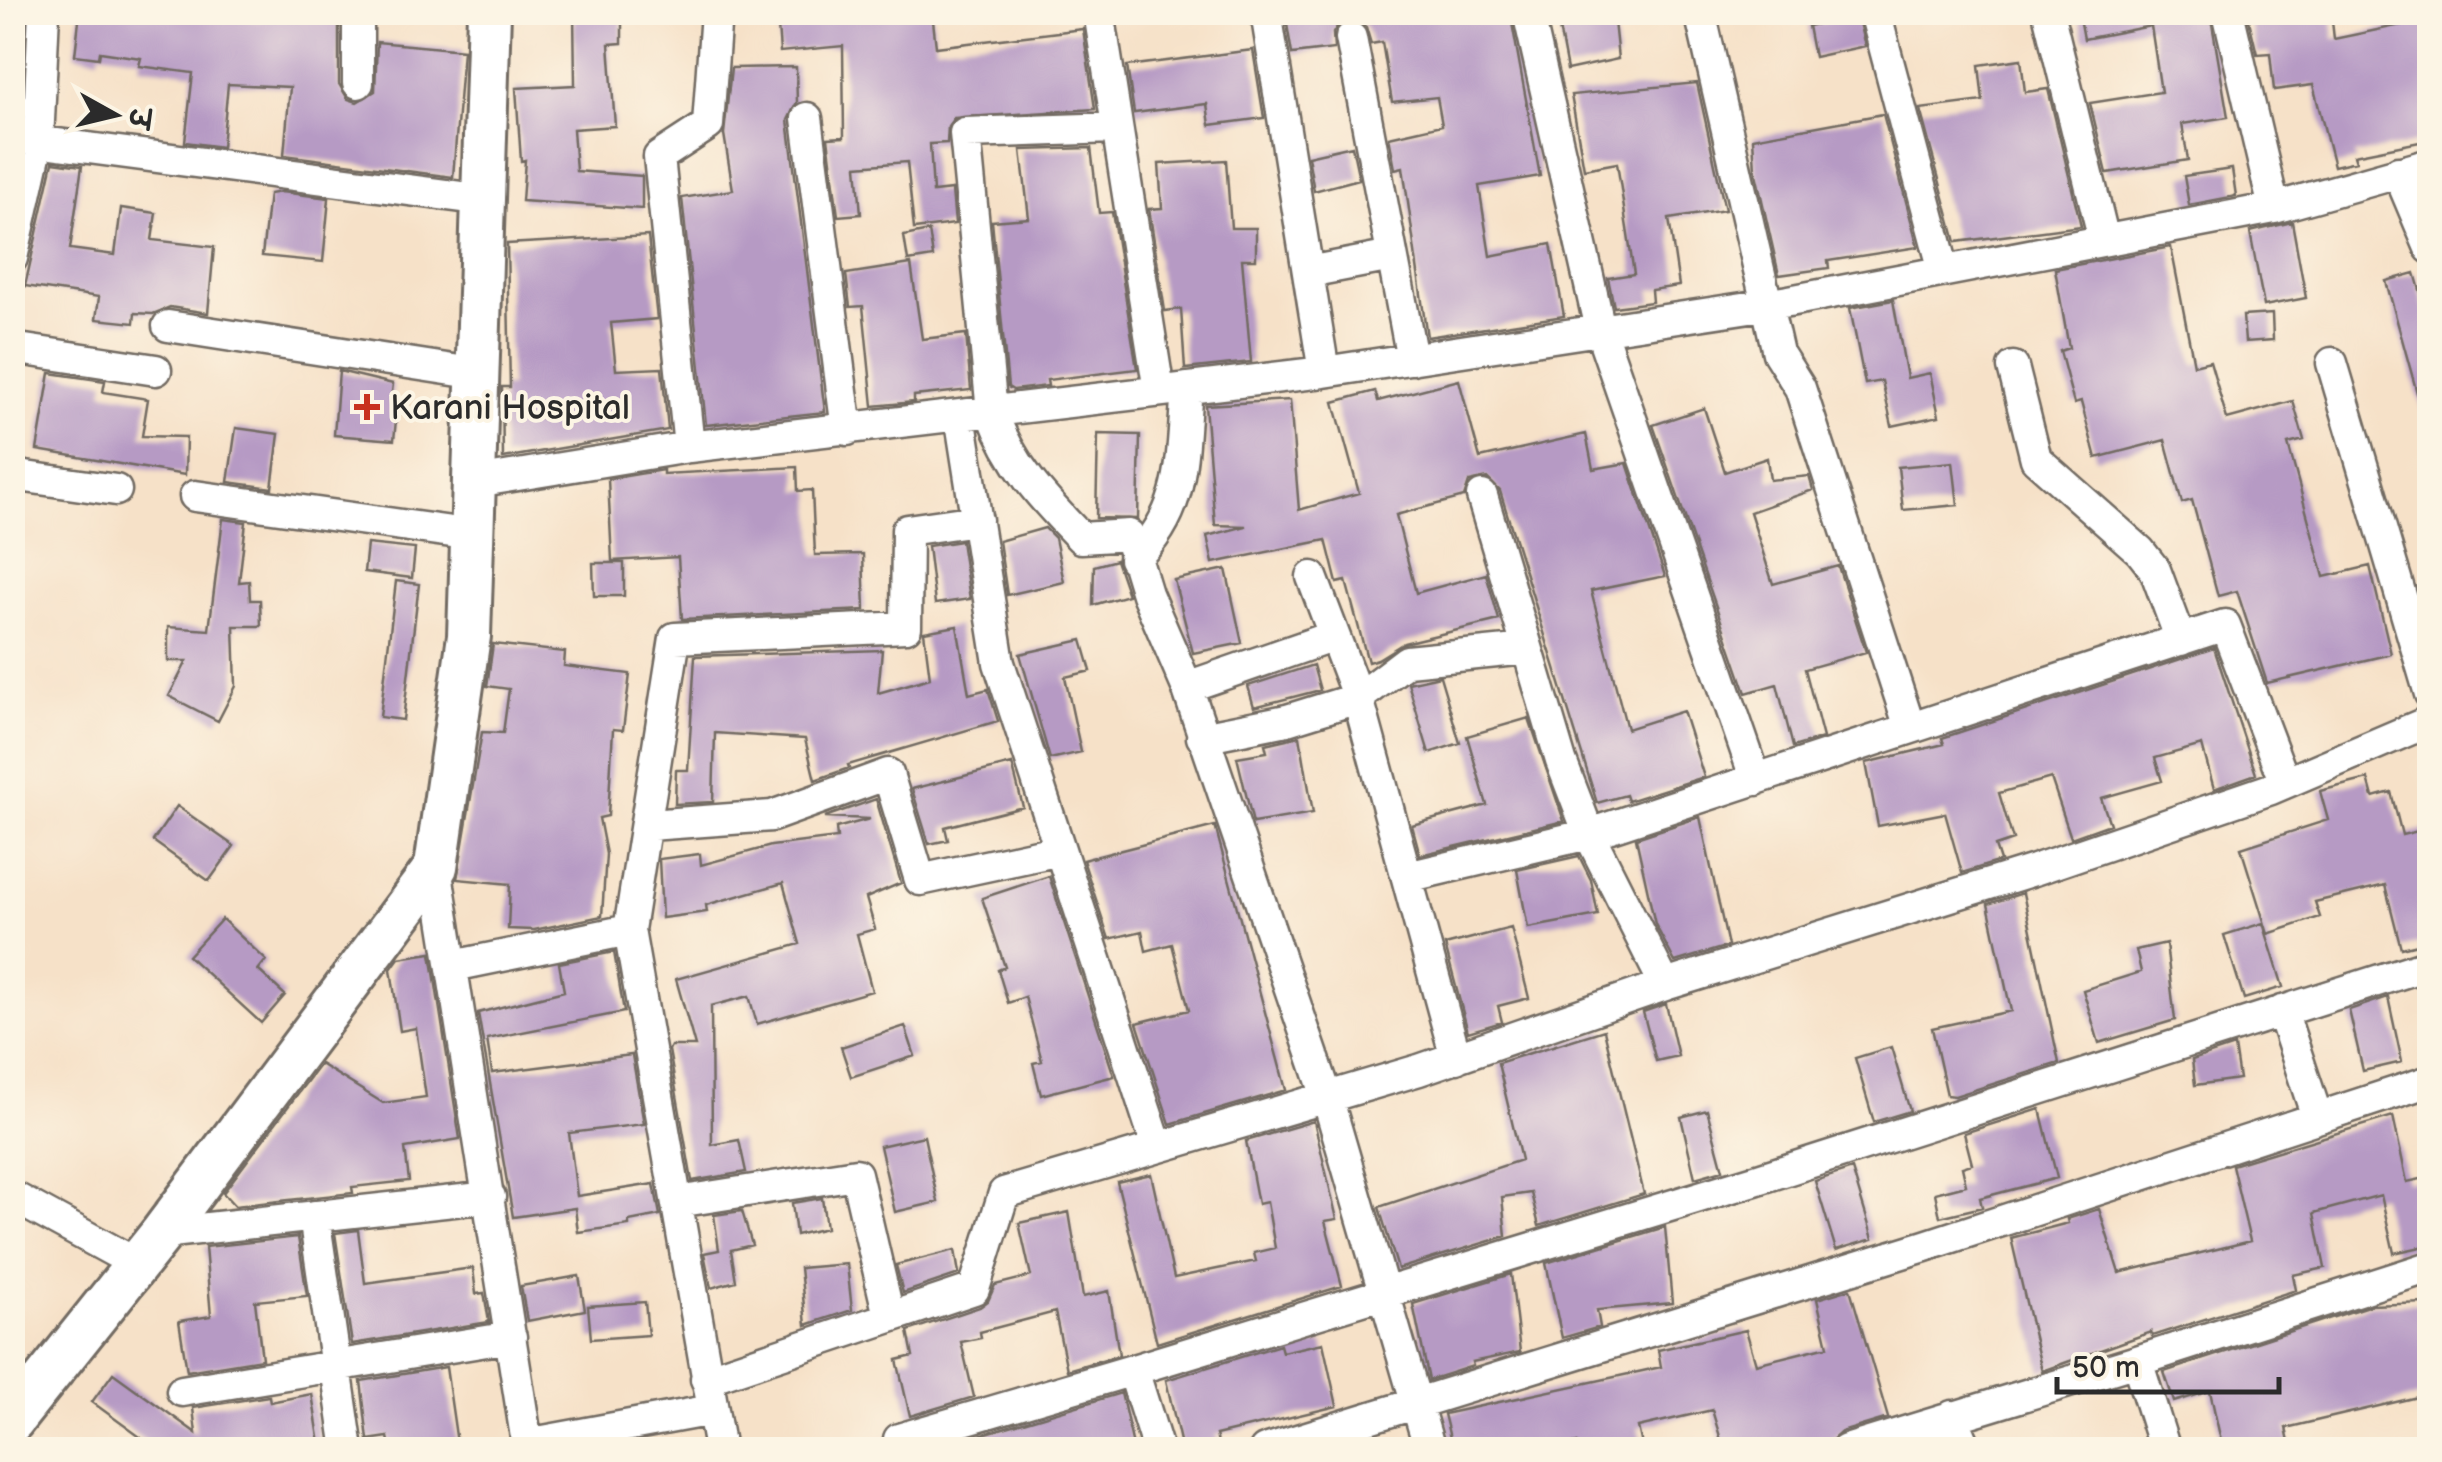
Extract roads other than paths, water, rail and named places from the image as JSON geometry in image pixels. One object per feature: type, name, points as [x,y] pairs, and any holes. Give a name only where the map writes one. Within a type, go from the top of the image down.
[{"type":"street","points":[[12,258],[44,12]]},
{"type":"street","points":[[358,12],[358,83]]},
{"type":"street","points":[[488,12],[486,200],[469,636],[436,867],[527,1447],[621,1438],[712,1410]]},
{"type":"street","points":[[689,447],[659,157],[708,125],[716,12]]},
{"type":"street","points":[[1099,12],[1115,128],[1173,389],[1178,485],[1171,512],[1157,538],[1134,559]]},
{"type":"street","points":[[1266,12],[1324,372]]},
{"type":"street","points":[[1528,12],[1600,329],[1756,780]]},
{"type":"street","points":[[1700,12],[1778,354],[1800,388],[1910,728]]},
{"type":"street","points":[[1876,12],[1944,271]]},
{"type":"street","points":[[2048,12],[2104,240]]},
{"type":"street","points":[[2228,12],[2274,208]]},
{"type":"street","points":[[1351,38],[1412,358]]},
{"type":"street","points":[[807,118],[847,430]]},
{"type":"street","points":[[1115,128],[965,133],[992,412],[1007,452],[1041,498],[1081,538],[1129,535],[1134,559],[1187,686],[1327,1097],[1430,1450]]},
{"type":"street","points":[[25,140],[486,200]]},
{"type":"street","points":[[475,482],[689,447],[1324,372],[1765,304],[2274,208],[2430,164]]},
{"type":"street","points":[[2398,172],[2430,248]]},
{"type":"street","points":[[1308,272],[1392,256]]},
{"type":"street","points":[[168,326],[479,374]]},
{"type":"street","points":[[12,348],[156,370]]},
{"type":"street","points":[[2332,362],[2430,694]]},
{"type":"street","points":[[2012,367],[2036,459],[2140,551],[2155,570],[2181,640]]},
{"type":"street","points":[[960,416],[999,663],[1156,1146]]},
{"type":"street","points":[[12,475],[116,490]]},
{"type":"street","points":[[194,496],[473,535]]},
{"type":"street","points":[[1482,496],[1560,761],[1588,834],[1664,986]]},
{"type":"street","points":[[720,1450],[629,930],[649,825],[675,638],[906,628],[907,530],[977,520]]},
{"type":"street","points":[[1312,577],[1358,698],[1456,1058]]},
{"type":"street","points":[[1407,877],[1588,834],[2226,625],[2285,783]]},
{"type":"street","points":[[1187,686],[1334,636]]},
{"type":"street","points":[[1202,737],[1287,720],[1358,698],[1407,661],[1528,649]]},
{"type":"street","points":[[706,1379],[974,1288],[1004,1192],[1456,1058],[1664,986],[2034,870],[2285,783],[2430,721]]},
{"type":"street","points":[[649,825],[772,816],[888,774],[920,880],[1060,850]]},
{"type":"street","points":[[12,1422],[150,1249],[436,867]]},
{"type":"street","points":[[452,966],[629,930]]},
{"type":"street","points":[[899,1439],[1384,1293],[2430,964]]},
{"type":"street","points":[[2282,1011],[2317,1117]]},
{"type":"street","points":[[1265,1450],[1925,1246],[2430,1080]]},
{"type":"street","points":[[677,1202],[856,1174],[889,1316]]},
{"type":"street","points":[[12,1196],[150,1249],[314,1216],[490,1197]]},
{"type":"street","points":[[314,1216],[348,1450]]},
{"type":"street","points":[[1846,1450],[2137,1361],[2282,1310],[2430,1267]]},
{"type":"street","points":[[182,1392],[511,1338]]},
{"type":"street","points":[[2137,1361],[2165,1450]]},
{"type":"street","points":[[1133,1370],[1158,1450]]},
{"type":"street","points":[[1952,1416],[1968,1450]]},
{"type":"place","name":"Karani Hospital","points":[[367,407]]}]
